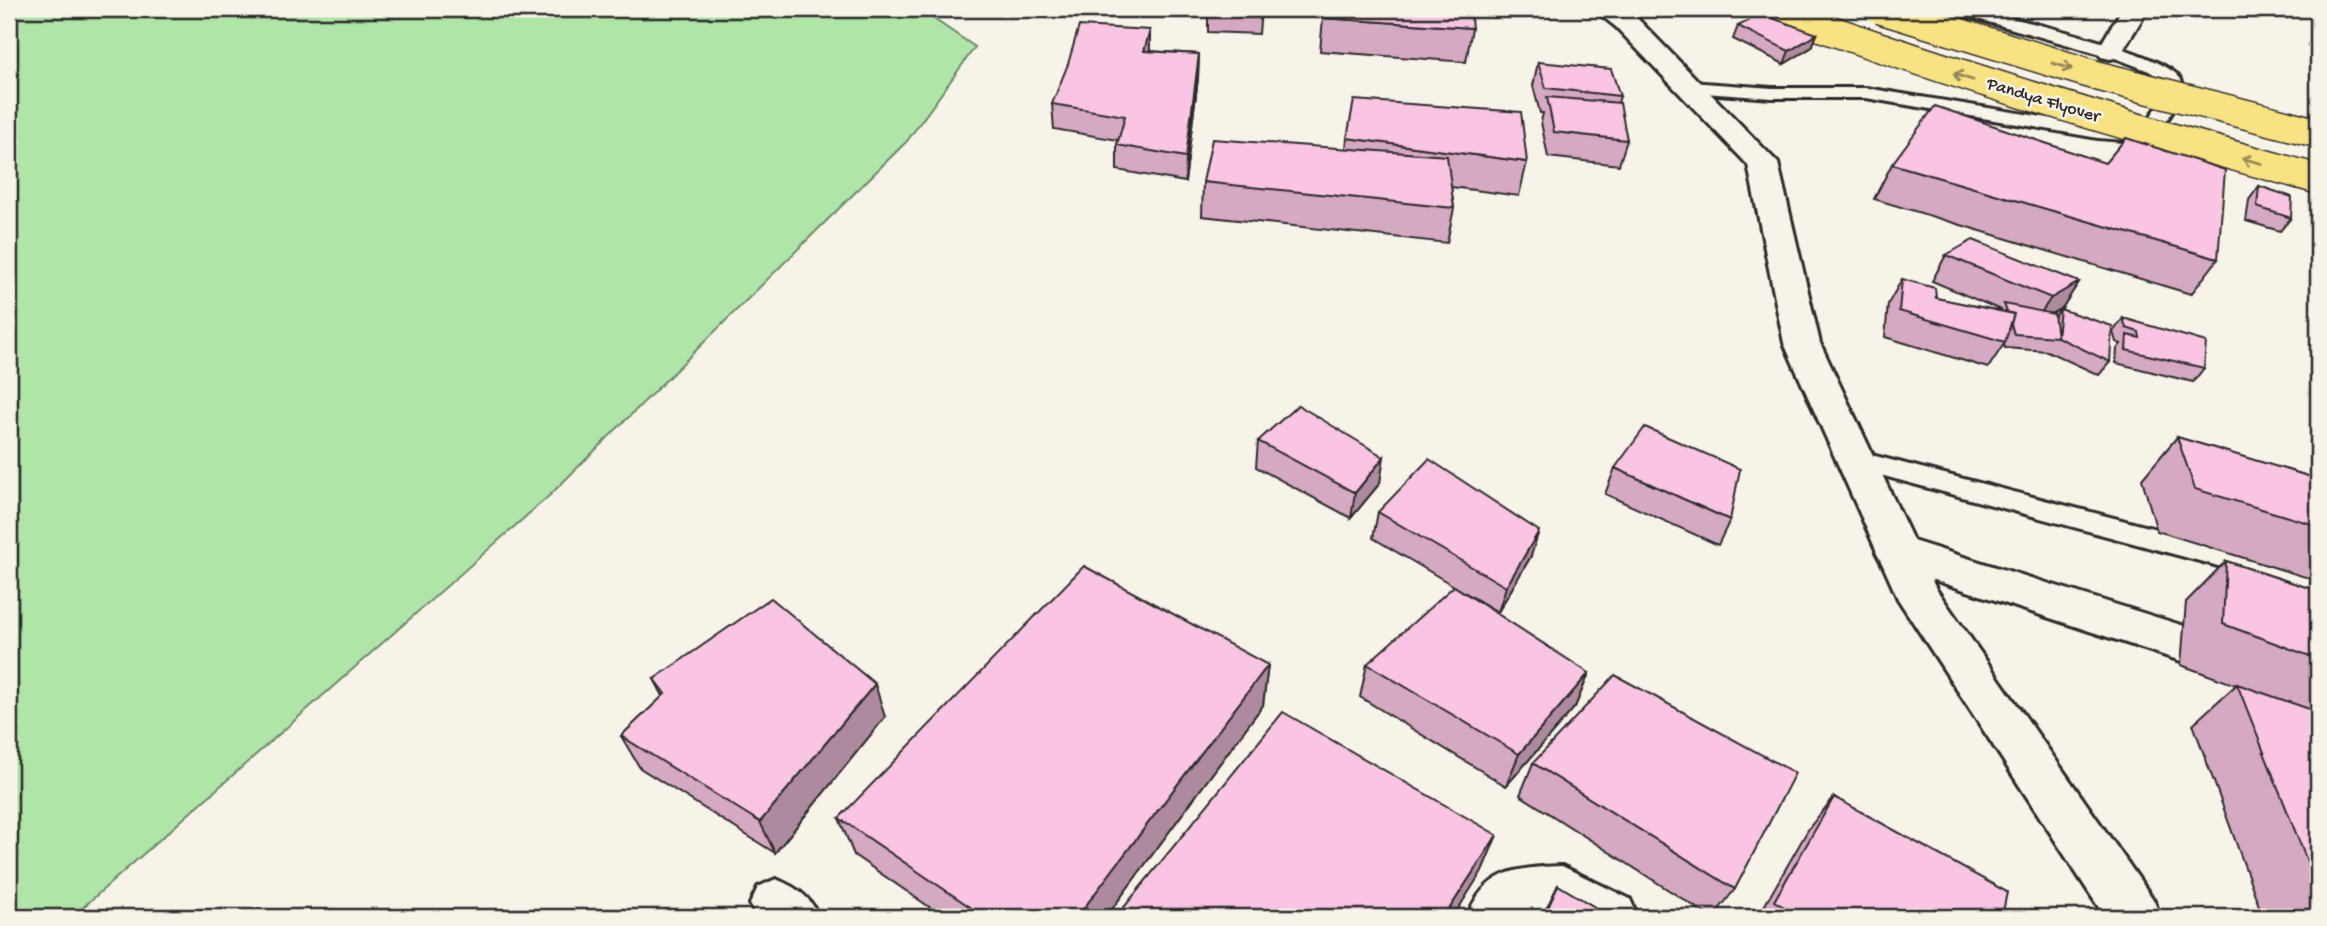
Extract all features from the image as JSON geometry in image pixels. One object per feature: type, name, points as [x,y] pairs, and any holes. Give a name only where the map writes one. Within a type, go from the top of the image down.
[{"type":"main road","name":"Pandya Flyover","points":[[1772,9],[1880,50],[2031,99],[2318,179]]},
{"type":"main road","name":"Pandya Flyover","points":[[1880,9],[2064,67],[2318,133]]},
{"type":"street","points":[[1606,9],[1625,21],[1763,163],[1802,343],[1919,599],[2135,917]]},
{"type":"street","points":[[2110,51],[2135,9]]},
{"type":"street","points":[[1897,552],[2318,687]]},
{"type":"street","points":[[1493,917],[1519,892],[1562,890],[1612,917]]},
{"type":"lane","points":[[1690,87],[1772,93],[1866,93],[2098,132],[2138,135],[2152,128],[2176,93],[2173,80],[2155,67],[2110,51],[1959,9]]},
{"type":"lane","points":[[1856,460],[2318,582]]},
{"type":"green space","points":[[9,9],[919,9],[975,47],[907,141],[550,495],[72,917],[9,917]]},
{"type":"building","points":[[1324,9],[1470,9],[1472,28],[1323,18]]},
{"type":"building","points":[[1761,14],[1817,34],[1789,51],[1738,26]]},
{"type":"building","points":[[1079,26],[1150,30],[1144,51],[1199,54],[1186,157],[1117,145],[1125,116],[1052,104]]},
{"type":"building","points":[[1538,62],[1611,69],[1620,96],[1546,88]]},
{"type":"building","points":[[1547,97],[1620,103],[1627,140],[1554,132]]},
{"type":"building","points":[[1354,100],[1521,112],[1527,162],[1347,138]]},
{"type":"building","points":[[1935,106],[2105,163],[2126,138],[2225,170],[2218,259],[1892,164]]},
{"type":"building","points":[[1212,139],[1447,156],[1454,208],[1203,182]]},
{"type":"building","points":[[2259,186],[2292,197],[2291,218],[2257,207]]},
{"type":"building","points":[[1973,240],[2079,282],[2051,298],[1946,255]]},
{"type":"building","points":[[1902,279],[1935,288],[1936,298],[2014,314],[2005,342],[1899,311]]},
{"type":"building","points":[[2004,304],[2054,314],[2057,337],[2014,334],[2011,324],[2014,314],[2007,312]]},
{"type":"building","points":[[2060,309],[2112,326],[2110,362],[2057,337]]},
{"type":"building","points":[[2123,318],[2206,342],[2204,368],[2126,350],[2127,335],[2140,338],[2139,332],[2126,328]]},
{"type":"building","points":[[1298,405],[1384,457],[1355,493],[1258,441]]},
{"type":"building","points":[[1645,427],[1740,469],[1730,520],[1615,468]]},
{"type":"building","points":[[2177,437],[2318,479],[2318,526],[2195,489]]},
{"type":"building","points":[[1429,459],[1539,531],[1506,587],[1378,512]]},
{"type":"building","points":[[2226,561],[2318,591],[2318,659],[2223,624]]},
{"type":"building","points":[[1084,566],[1268,665],[1077,917],[985,917],[839,818]]},
{"type":"building","points":[[1454,586],[1589,673],[1519,754],[1367,664]]},
{"type":"building","points":[[771,598],[875,684],[760,822],[621,736],[665,694],[654,679]]},
{"type":"building","points":[[1615,675],[1795,773],[1735,889],[1533,763]]},
{"type":"building","points":[[2237,684],[2318,712],[2318,889]]},
{"type":"building","points":[[1283,712],[1497,835],[1444,917],[1116,917]]},
{"type":"building","points":[[1834,797],[2007,892],[2002,917],[1801,917],[1774,901]]},
{"type":"building","points":[[1558,885],[1611,917],[1544,917]]}]
